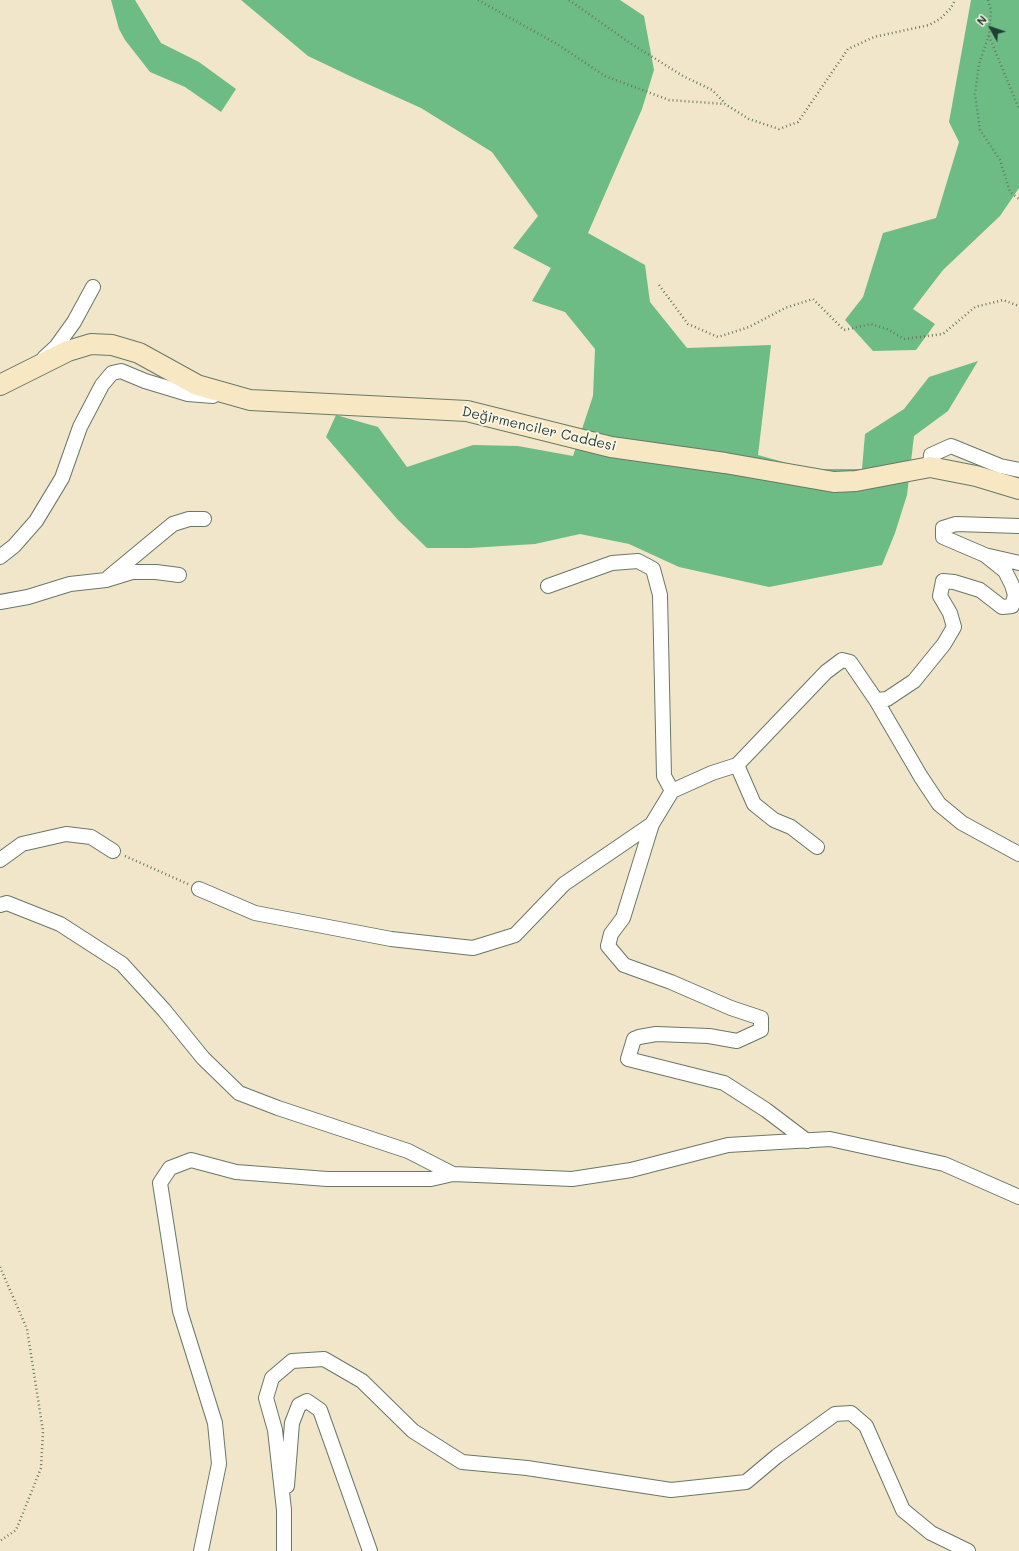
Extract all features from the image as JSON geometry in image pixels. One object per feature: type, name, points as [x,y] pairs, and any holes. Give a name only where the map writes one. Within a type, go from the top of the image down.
[{"type":"main road","name":"Değirmenciler Caddesi","points":[[0,384],[68,351],[91,344],[112,345],[139,354],[197,385],[250,400],[467,411],[611,447],[725,463],[834,482],[856,481],[930,467],[976,476],[1019,489]]},
{"type":"street","points":[[32,369],[56,347],[74,322],[92,287]]},
{"type":"street","points":[[0,557],[14,546],[36,521],[62,478],[80,427],[102,385],[112,373],[121,371],[144,381],[188,394],[250,400]]},
{"type":"street","points":[[930,467],[931,455],[951,446],[1000,466],[1019,470]]},
{"type":"street","points":[[106,580],[173,524],[189,519],[204,520]]},
{"type":"street","points":[[1019,526],[956,524],[943,528],[943,537],[985,555],[1019,563]]},
{"type":"street","points":[[876,700],[887,699],[914,680],[944,644],[954,627],[950,612],[940,596],[943,581],[954,582],[980,590],[1002,607],[1012,606],[1015,595],[1012,584],[1004,571],[985,555]]},
{"type":"street","points":[[548,586],[612,563],[638,561],[653,569],[660,595],[664,776],[672,791]]},
{"type":"street","points":[[0,602],[28,597],[70,584],[106,580],[132,572],[156,572],[179,575]]},
{"type":"street","points":[[807,1141],[766,1110],[724,1083],[628,1059],[634,1039],[639,1037],[656,1034],[709,1036],[737,1041],[761,1030],[761,1018],[731,1008],[671,982],[624,965],[608,946],[611,934],[623,918],[652,824],[672,791],[712,773],[737,765],[826,672],[842,660],[850,662],[876,700],[921,777],[939,804],[962,823],[1019,854]]},
{"type":"street","points":[[737,765],[754,804],[774,820],[791,827],[817,848]]},
{"type":"street","points":[[199,889],[255,913],[391,939],[473,948],[515,935],[564,884],[652,824]]},
{"type":"street","points":[[0,860],[22,844],[66,834],[91,837],[113,851]]},
{"type":"street","points":[[0,905],[7,903],[60,924],[122,964],[203,1058],[239,1093],[278,1108],[408,1150],[453,1174]]},
{"type":"street","points":[[201,1551],[219,1464],[215,1423],[180,1311],[160,1183],[170,1168],[191,1160],[236,1172],[327,1179],[431,1179],[453,1174],[572,1179],[631,1170],[728,1145],[830,1139],[944,1164],[1019,1196]]},
{"type":"street","points":[[284,1510],[275,1430],[266,1398],[272,1378],[292,1361],[324,1359],[362,1381],[414,1431],[462,1462],[528,1468],[671,1490],[746,1482],[822,1422],[835,1414],[851,1413],[866,1426],[903,1510],[930,1533],[968,1551]]},
{"type":"street","points":[[284,1551],[284,1510],[292,1423],[299,1405],[307,1402],[320,1410],[370,1551]]},
{"type":"path","points":[[478,0],[557,44],[605,76],[669,100],[725,104]]},
{"type":"path","points":[[569,0],[630,43],[683,76],[712,90],[725,104],[749,119],[779,129],[798,122],[848,49],[874,37],[929,25],[940,19],[951,8],[955,0]]},
{"type":"path","points":[[988,0],[991,10],[989,35],[979,64],[975,94],[980,130],[1000,160],[1010,192],[1019,199]]},
{"type":"path","points":[[989,35],[1019,109]]},
{"type":"path","points":[[659,285],[688,324],[718,337],[749,327],[785,308],[813,299],[844,330],[871,324],[887,329],[904,339],[943,334],[975,307],[1003,300],[1019,306]]},
{"type":"path","points":[[113,851],[199,889]]},
{"type":"path","points":[[0,1267],[7,1280],[27,1329],[43,1430],[40,1468],[26,1508],[16,1530],[0,1540]]},
{"type":"green space","points":[[111,0],[135,0],[161,43],[199,62],[236,89],[221,112],[185,87],[150,72],[125,40],[119,29]]},
{"type":"green space","points":[[241,0],[620,0],[644,16],[654,70],[642,109],[588,233],[645,265],[650,302],[687,348],[771,345],[758,455],[808,469],[862,469],[865,434],[904,409],[929,377],[978,361],[948,411],[914,436],[907,495],[895,533],[882,565],[769,587],[679,567],[629,544],[580,534],[535,544],[470,548],[427,548],[398,520],[326,437],[336,415],[378,427],[407,467],[473,445],[518,446],[573,456],[593,396],[595,349],[565,312],[532,301],[551,268],[513,248],[538,216],[492,152],[421,108],[308,56]]},
{"type":"green space","points":[[971,0],[1019,0],[1019,188],[1000,216],[943,270],[913,309],[935,324],[916,350],[873,351],[845,320],[863,297],[883,233],[936,218],[959,142],[949,122]]}]
